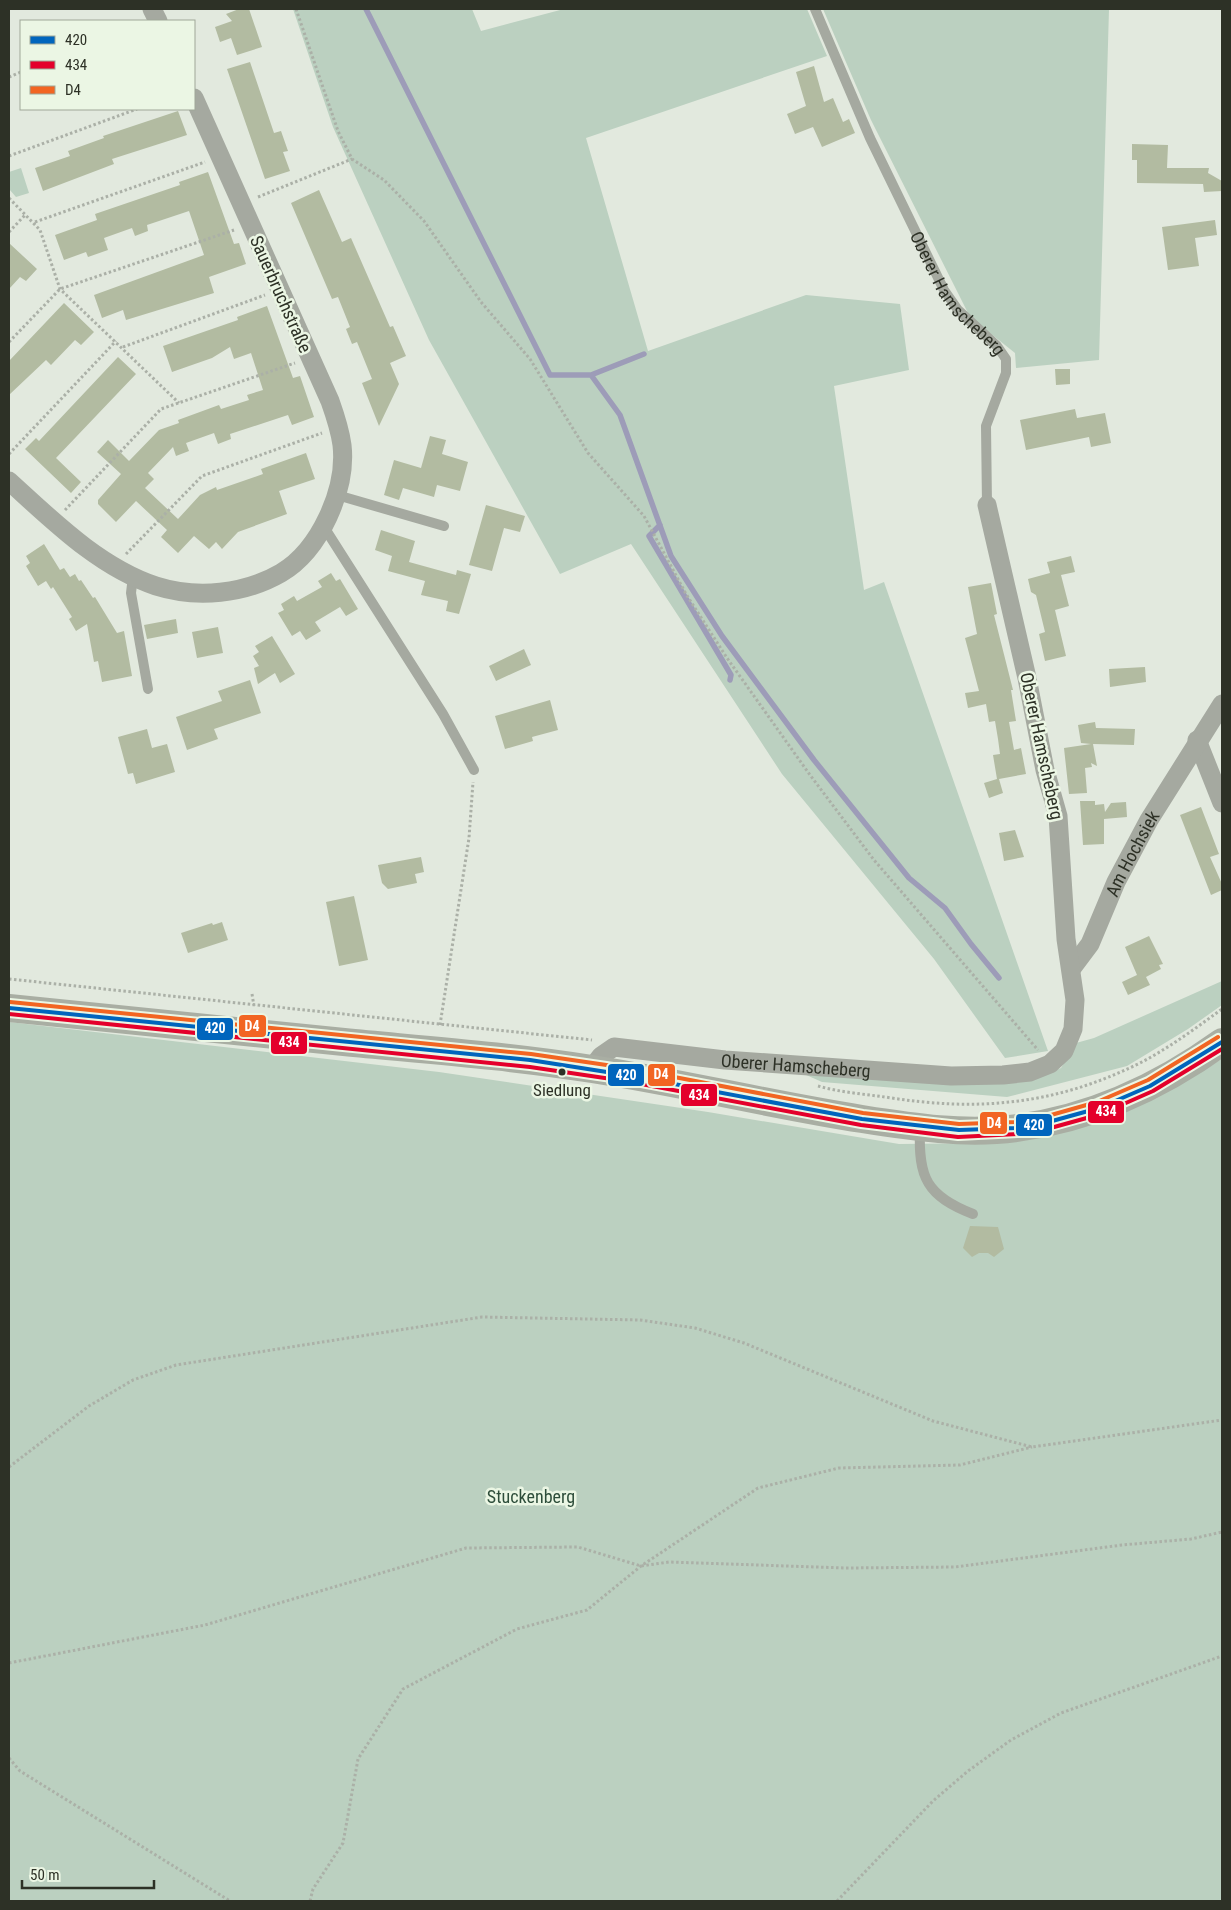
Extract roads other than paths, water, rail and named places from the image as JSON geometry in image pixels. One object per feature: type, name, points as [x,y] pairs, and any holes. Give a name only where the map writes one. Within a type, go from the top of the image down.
[{"type":"main road","points":[[9,1008],[436,1051],[591,1069],[817,1112],[920,1128],[951,1130],[1016,1128],[1050,1122],[1097,1109],[1152,1087],[1222,1042]]},
{"type":"street","name":"Sauerbruchstraße","points":[[9,481],[53,522],[87,549],[133,576],[158,586],[192,593],[232,591],[255,585],[282,572],[306,550],[324,527],[336,495],[342,463],[342,446],[338,427],[330,401],[195,100]]},
{"type":"street","name":"Oberer Hamscheberg","points":[[591,1069],[601,1056],[614,1047],[725,1060],[951,1076],[1003,1075],[1030,1072],[1050,1064],[1064,1051],[1073,1029],[1076,1000],[1066,939],[1058,816],[1045,770],[1027,678],[987,505]]},
{"type":"street","name":"Am Hochsiek","points":[[1072,968],[1090,944],[1116,882],[1149,820],[1197,740],[1222,704]]},
{"type":"street","points":[[1197,740],[1222,803]]},
{"type":"lane","name":"Oberer Hamscheberg","points":[[815,9],[870,138],[944,290],[958,310],[997,346],[1006,359],[1006,373],[986,426],[987,505]]},
{"type":"lane","points":[[336,495],[444,526]]},
{"type":"lane","points":[[324,527],[443,714],[474,770]]},
{"type":"lane","points":[[133,576],[131,593],[148,689]]},
{"type":"lane","points":[[920,1128],[920,1160],[925,1178],[936,1194],[951,1205],[973,1214]]},
{"type":"waterway","points":[[366,9],[550,375],[591,375],[620,415],[671,556],[722,636],[814,760],[909,878],[945,908],[999,978]]},
{"type":"waterway","points":[[591,375],[644,354]]},
{"type":"waterway","points":[[660,525],[649,536],[731,675],[730,680]]},
{"type":"place","name":"Siedlung","points":[[562,1072]]},
{"type":"park label","name":"Stuckenberg","points":[[531,1496]]}]
